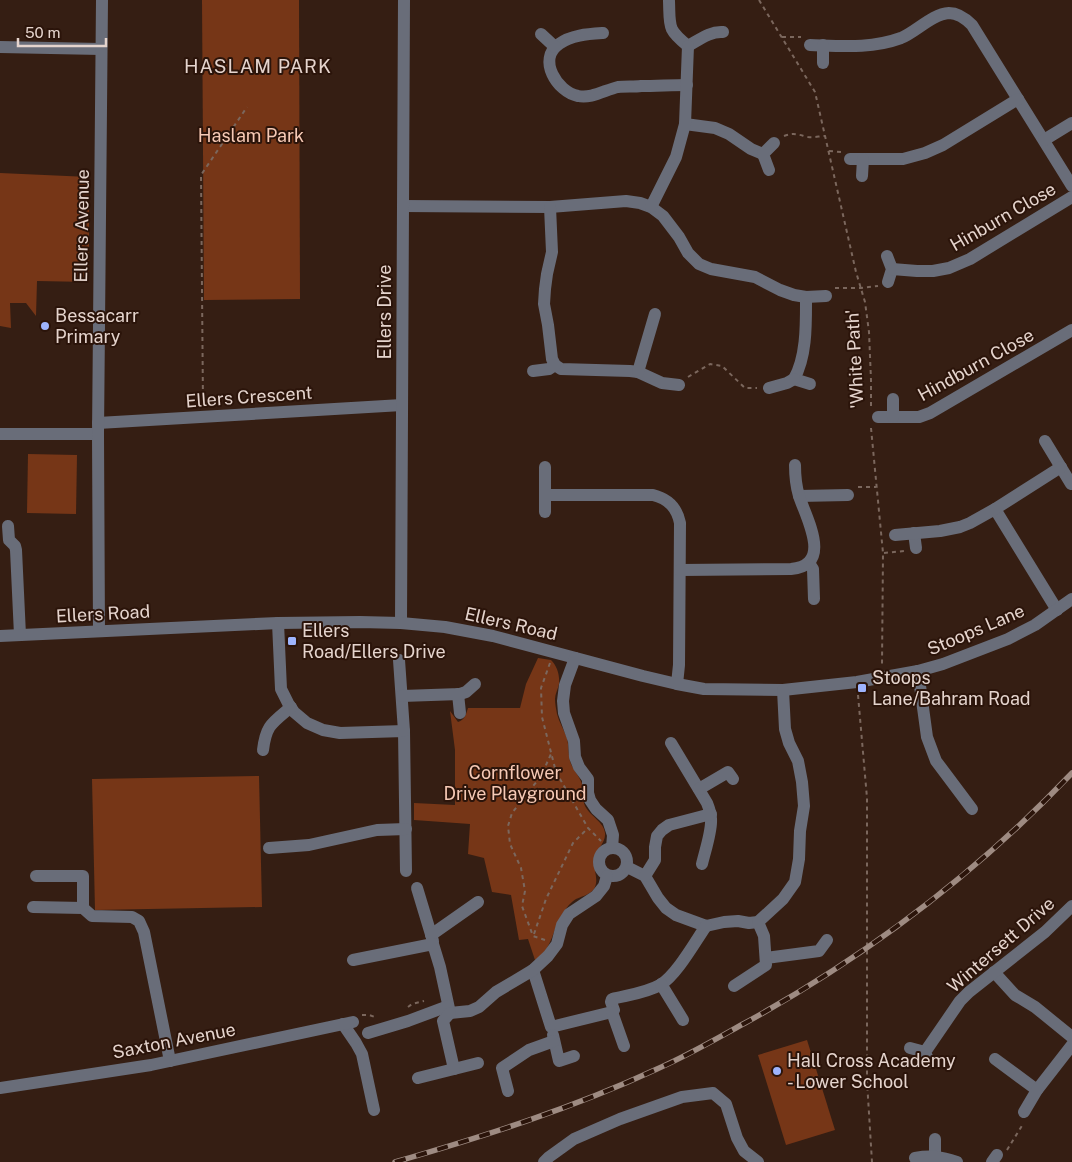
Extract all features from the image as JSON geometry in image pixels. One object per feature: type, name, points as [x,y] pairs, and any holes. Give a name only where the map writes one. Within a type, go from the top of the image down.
[{"type":"street","name":"Ellers Avenue","points":[[99,632],[98,429],[102,0]]},
{"type":"street","name":"Ellers Drive","points":[[401,623],[404,0]]},
{"type":"street","points":[[668,1],[669,20],[672,31],[675,36],[688,46]]},
{"type":"street","points":[[810,45],[857,46],[882,44],[904,37],[939,16],[948,13],[966,19],[972,25],[1072,186]]},
{"type":"street","points":[[688,46],[707,34],[723,32]]},
{"type":"street","points":[[603,33],[590,34],[563,41],[552,50],[551,72],[554,79],[564,90],[578,97],[588,97],[619,87],[687,85]]},
{"type":"street","points":[[541,34],[555,47]]},
{"type":"street","points":[[823,45],[823,63]]},
{"type":"street","points":[[651,207],[676,156],[686,124],[688,46]]},
{"type":"street","points":[[0,48],[102,49]]},
{"type":"street","points":[[862,176],[856,159],[903,159],[925,153],[942,145],[1018,99]]},
{"type":"street","points":[[1044,140],[1072,123]]},
{"type":"street","points":[[686,124],[715,128],[729,134],[751,149],[763,154],[769,170]]},
{"type":"street","points":[[763,154],[774,142]]},
{"type":"street","name":"Hinburn Close","points":[[892,269],[932,271],[949,268],[970,259],[1072,197]]},
{"type":"street","points":[[403,206],[550,207],[626,200],[651,207],[663,216],[679,237],[688,253],[699,264],[711,269],[755,277],[794,295],[806,297],[826,296]]},
{"type":"street","points":[[550,207],[552,252],[544,304],[552,359],[555,365],[561,369],[638,372],[662,383],[679,385]]},
{"type":"street","points":[[887,256],[892,269],[888,282]]},
{"type":"street","points":[[769,388],[787,383],[794,379],[798,372],[802,358],[806,324],[806,297]]},
{"type":"street","points":[[638,372],[654,314]]},
{"type":"street","name":"Hindburn Close","points":[[873,416],[919,417],[930,413],[1072,330]]},
{"type":"street","points":[[533,371],[548,369],[555,365]]},
{"type":"street","points":[[794,379],[810,384]]},
{"type":"street","name":"Hindburn Close","points":[[893,399],[893,417]]},
{"type":"street","name":"Ellers Crescent","points":[[0,434],[98,429],[203,417],[402,405]]},
{"type":"street","points":[[1045,441],[1071,484]]},
{"type":"street","points":[[680,570],[791,569],[800,568],[809,563],[814,546],[813,534],[796,486],[795,465]]},
{"type":"street","points":[[545,467],[545,512]]},
{"type":"street","points":[[895,535],[940,531],[960,527],[995,509],[1062,467]]},
{"type":"street","points":[[545,495],[653,495],[668,501],[678,513],[680,523],[680,570],[679,666],[677,684]]},
{"type":"street","points":[[799,496],[848,495]]},
{"type":"street","points":[[995,509],[1057,610]]},
{"type":"street","points":[[8,526],[9,540],[16,550],[20,635]]},
{"type":"street","points":[[914,533],[916,548]]},
{"type":"street","points":[[809,563],[813,569],[814,599]]},
{"type":"street","name":"Stoops Lane","points":[[972,809],[936,760],[927,737],[918,671],[943,664],[1008,639],[1036,625],[1072,599]]},
{"type":"street","points":[[278,623],[281,689],[294,712],[307,723],[323,730],[340,733],[404,732]]},
{"type":"street","name":"Ellers Road","points":[[0,636],[278,623],[401,623],[445,627],[492,636],[643,676],[704,689],[784,690],[858,682],[918,671]]},
{"type":"street","points":[[575,658],[566,685],[563,701],[564,713],[574,741],[575,757],[579,767],[588,779],[590,800],[596,809],[608,820],[613,835],[610,848]]},
{"type":"street","points":[[400,660],[404,732],[406,871]]},
{"type":"street","points":[[402,696],[458,694],[466,692],[475,684]]},
{"type":"street","points":[[627,867],[645,876],[666,908],[676,915],[706,926],[724,922],[758,922],[783,899],[795,882],[804,806],[798,761],[789,743],[785,729],[784,690]]},
{"type":"street","points":[[458,694],[460,713]]},
{"type":"street","points":[[263,750],[267,730],[291,707]]},
{"type":"street","points":[[671,743],[707,803],[711,814],[711,825],[702,864]]},
{"type":"street","points":[[699,789],[728,772],[732,779]]},
{"type":"street","points":[[645,876],[654,860],[654,847],[657,836],[662,830],[668,825],[711,814]]},
{"type":"street","points":[[269,848],[309,845],[377,830],[406,829]]},
{"type":"street","points":[[610,848],[617,848],[625,854],[628,863],[621,875],[607,876],[600,869],[599,860],[603,851],[610,848]]},
{"type":"street","points":[[36,876],[83,876],[83,908]]},
{"type":"street","points":[[368,1032],[449,1009],[470,1011],[479,1007],[496,992],[534,970],[548,956],[557,944],[562,925],[569,914],[596,896],[604,886],[607,876]]},
{"type":"street","points":[[417,888],[449,1009],[443,1021],[454,1069]]},
{"type":"street","points":[[353,960],[432,940],[478,902]]},
{"type":"street","points":[[33,906],[83,908],[92,916],[132,917],[139,922],[144,932],[170,1061]]},
{"type":"street","name":"Wintersett Drive","points":[[910,1048],[927,1057],[960,1001],[1045,932],[1072,906]]},
{"type":"street","points":[[734,986],[766,965],[764,936],[758,922]]},
{"type":"street","points":[[624,1046],[612,1012],[614,1010],[611,1002],[612,999],[645,991],[662,984],[673,975],[706,926]]},
{"type":"street","points":[[766,958],[819,951],[827,940]]},
{"type":"street","points":[[534,970],[559,1061],[574,1056]]},
{"type":"street","points":[[994,972],[1015,995],[1042,1012],[1072,1037]]},
{"type":"street","points":[[662,984],[683,1020]]},
{"type":"street","points":[[551,1027],[612,1012]]},
{"type":"street","name":"Saxton Avenue","points":[[0,1088],[170,1061],[348,1023],[362,1054],[374,1110]]},
{"type":"street","points":[[508,1091],[502,1068],[529,1050],[554,1041]]},
{"type":"street","points":[[1024,1112],[1037,1090],[1072,1045]]},
{"type":"street","points":[[995,1060],[1037,1090]]},
{"type":"street","points":[[418,1078],[478,1063]]},
{"type":"street","points":[[544,1162],[574,1138],[620,1119],[682,1097],[713,1093],[726,1104],[737,1138],[744,1151],[758,1162]]},
{"type":"street","points":[[935,1139],[935,1156]]},
{"type":"street","points":[[915,1158],[935,1156],[957,1162]]},
{"type":"path","name":"'White Path'","points":[[759,0],[815,92],[856,272],[865,302],[869,332],[876,487],[883,553],[882,678]]},
{"type":"path","points":[[782,37],[804,37],[810,45]]},
{"type":"path","points":[[203,417],[201,175],[247,107]]},
{"type":"path","points":[[774,142],[789,134],[803,135],[809,138],[824,136]]},
{"type":"path","points":[[826,296],[830,288],[861,288],[877,286],[888,282]]},
{"type":"path","points":[[679,385],[689,376],[710,364],[722,366],[745,388],[769,388]]},
{"type":"path","points":[[848,495],[852,487],[876,487]]},
{"type":"path","points":[[883,553],[913,550],[916,548]]},
{"type":"path","points":[[554,652],[541,688],[542,717],[556,772],[588,828],[610,848]]},
{"type":"path","points":[[858,682],[867,798],[867,1081],[872,1162]]},
{"type":"path","points":[[533,936],[522,906],[525,891],[521,868],[510,844],[508,826],[512,813],[541,776],[551,754]]},
{"type":"path","points":[[533,936],[546,899],[573,843],[588,828]]},
{"type":"path","points":[[533,936],[557,944]]},
{"type":"path","points":[[994,1159],[1005,1153],[1023,1125],[1024,1112]]},
{"type":"green space","name":"Haslam Park","points":[[202,0],[299,0],[300,299],[204,300]]},
{"type":"green space","points":[[0,173],[89,177],[89,282],[37,281],[36,316],[26,303],[10,303],[11,328],[0,326]]},
{"type":"green space","points":[[28,454],[77,455],[76,514],[27,513]]},
{"type":"green space","name":"Cornflower Drive Playground","points":[[538,658],[551,660],[558,671],[559,684],[555,697],[556,706],[558,717],[567,738],[570,761],[582,784],[585,806],[600,822],[605,836],[595,857],[596,883],[594,889],[590,893],[576,899],[567,907],[559,919],[549,945],[535,960],[528,939],[519,940],[511,895],[492,892],[484,858],[468,854],[470,824],[414,820],[414,803],[455,805],[455,750],[450,711],[458,722],[464,718],[468,708],[520,708],[526,684]]},
{"type":"green space","points":[[259,776],[262,907],[95,910],[92,779]]},
{"type":"green space","points":[[807,1040],[835,1130],[786,1145],[758,1055]]},
{"type":"railway","points":[[395,1162],[561,1109],[668,1064],[745,1023],[833,970],[918,911],[998,845],[1072,773]]},
{"type":"place","name":"Bessacarr Primary","points":[[45,326]]},
{"type":"place","name":"Ellers Road/Ellers Drive","points":[[292,641]]},
{"type":"place","name":"Stoops Lane/Bahram Road","points":[[862,688]]},
{"type":"place","name":"Hall Cross Academy - Lower School","points":[[777,1071]]},
{"type":"district","name":"HASLAM PARK","points":[[258,66]]}]
